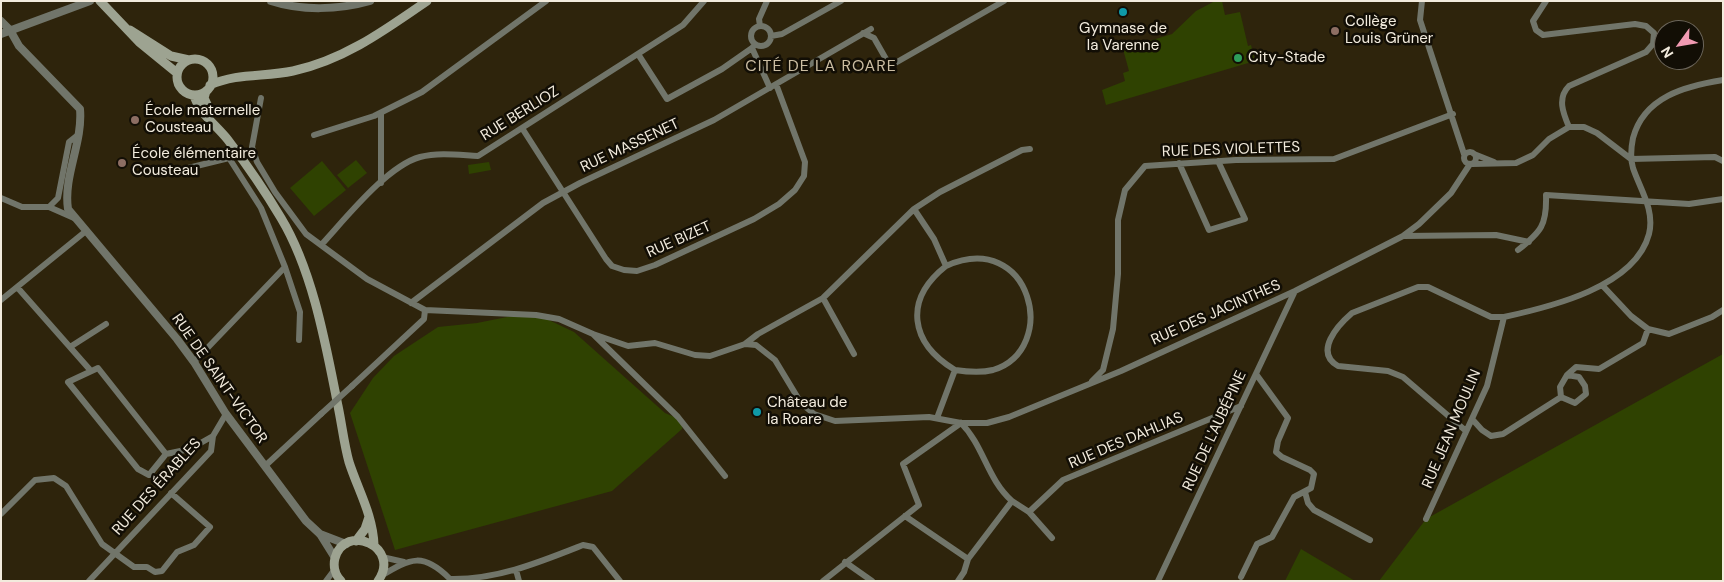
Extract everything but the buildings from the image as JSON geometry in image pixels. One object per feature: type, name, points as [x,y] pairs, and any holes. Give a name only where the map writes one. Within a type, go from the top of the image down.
[{"type":"main road","points":[[100,1],[139,42],[177,73]]},
{"type":"main road","points":[[194,95],[237,76],[291,71],[336,58],[370,40],[427,1]]},
{"type":"main road","points":[[126,28],[142,36],[171,56],[189,60],[201,60],[210,67],[237,76]]},
{"type":"main road","points":[[189,60],[181,65],[177,73],[177,79],[183,90],[194,95],[201,109],[226,137],[283,220],[314,299],[325,342],[349,461],[374,532],[374,545]]},
{"type":"main road","points":[[210,67],[213,76],[204,98],[206,106],[235,142],[260,178],[266,193]]},
{"type":"main road","points":[[356,541],[365,529],[369,517]]},
{"type":"main road","points":[[340,581],[335,569],[338,551],[346,544],[356,541],[374,545],[382,557],[384,564],[379,578]]},
{"type":"street","points":[[1,34],[89,1]]},
{"type":"street","points":[[271,1],[303,7],[336,7],[370,1]]},
{"type":"street","points":[[314,135],[381,113],[422,92],[546,1]]},
{"type":"street","name":"RUE BERLIOZ","points":[[322,244],[360,202],[403,164],[421,157],[442,154],[478,156],[683,25],[704,1]]},
{"type":"street","points":[[760,26],[759,19],[767,1]]},
{"type":"street","points":[[771,36],[782,34],[841,1]]},
{"type":"street","points":[[863,33],[874,38],[890,66],[1004,1]]},
{"type":"street","points":[[1422,1],[1420,20],[1460,139],[1469,158]]},
{"type":"street","points":[[1546,1],[1533,21],[1536,30],[1544,35],[1635,24],[1646,26],[1654,33],[1652,44],[1646,52],[1569,86],[1561,100],[1569,127]]},
{"type":"street","points":[[1,21],[10,30],[19,46],[80,109],[80,134],[66,198],[68,209],[74,218]]},
{"type":"street","points":[[753,46],[752,31],[760,26]]},
{"type":"street","points":[[760,26],[767,29],[771,36]]},
{"type":"street","name":"RUE MASSENET","points":[[411,303],[543,203],[563,191],[714,120],[871,29]]},
{"type":"street","points":[[638,54],[668,99],[722,69],[753,46],[764,46],[768,43],[771,36]]},
{"type":"street","name":"RUE BIZET","points":[[522,128],[606,260],[612,266],[624,270],[637,271],[655,265],[754,219],[779,204],[795,190],[804,176],[805,162],[773,86],[753,46]]},
{"type":"street","points":[[1466,430],[1403,376],[1388,370],[1338,366],[1331,362],[1327,354],[1327,345],[1345,319],[1352,313],[1418,287],[1428,287],[1491,317],[1504,317],[1544,308],[1602,285],[1624,270],[1640,254],[1649,233],[1650,215],[1631,159],[1637,125],[1649,109],[1668,95],[1688,87],[1723,80]]},
{"type":"street","points":[[261,98],[252,147],[257,162],[275,192],[306,234],[367,279],[425,310],[536,315],[559,319],[593,334],[628,346],[655,343],[696,355],[710,356],[745,344],[758,334],[823,298],[914,209],[940,192],[1022,150],[1030,149]]},
{"type":"street","points":[[381,113],[381,183]]},
{"type":"street","name":"RUE DES VIOLETTES","points":[[1090,383],[1103,370],[1113,329],[1118,274],[1118,220],[1125,190],[1145,166],[1218,161],[1334,159],[1452,114]]},
{"type":"street","points":[[1469,158],[1495,163],[1516,163],[1525,160],[1558,132],[1569,127],[1584,127],[1597,133],[1631,159],[1715,158],[1723,161]]},
{"type":"street","points":[[49,207],[58,198],[69,142],[80,134]]},
{"type":"street","points":[[180,170],[229,158],[261,208],[285,267],[300,312],[300,340]]},
{"type":"street","points":[[1469,158],[1495,163]]},
{"type":"street","name":"RUE DES JACINTHES","points":[[745,344],[756,345],[775,360],[801,403],[814,414],[835,421],[937,418],[961,423],[988,423],[1009,417],[1090,383],[1295,291],[1403,236],[1420,224],[1451,193],[1469,158]]},
{"type":"street","points":[[1179,163],[1209,230],[1245,219],[1218,161]]},
{"type":"street","points":[[1518,250],[1529,242],[1544,224],[1546,195],[1689,204],[1723,199]]},
{"type":"street","points":[[1,198],[22,207],[49,207],[74,218]]},
{"type":"street","points":[[914,209],[934,239],[946,266]]},
{"type":"street","name":"RUE DE SAINT-VICTOR","points":[[74,218],[194,362],[226,414],[306,521],[320,534],[336,558]]},
{"type":"street","points":[[1,300],[86,231]]},
{"type":"street","points":[[1403,236],[1496,235],[1529,242]]},
{"type":"street","points":[[970,258],[988,258],[1018,277],[1027,293],[1032,319],[1026,340],[1014,358],[994,370],[976,372],[955,370],[938,360],[927,348],[920,331],[918,311],[921,292],[931,278],[946,266],[970,258]]},
{"type":"street","points":[[194,362],[285,267]]},
{"type":"street","points":[[1602,285],[1631,316],[1648,329],[1669,334],[1712,317],[1723,310]]},
{"type":"street","points":[[16,287],[91,371]]},
{"type":"street","name":"RUE DE L'AUBÉPINE","points":[[1158,581],[1295,291]]},
{"type":"street","points":[[823,298],[854,354]]},
{"type":"street","points":[[265,466],[424,319],[425,310]]},
{"type":"street","name":"RUE JEAN MOULIN","points":[[1426,519],[1487,386],[1504,317]]},
{"type":"street","points":[[70,347],[106,324]]},
{"type":"street","points":[[1562,397],[1560,386],[1566,375],[1576,367],[1599,369],[1642,343],[1648,329]]},
{"type":"street","points":[[593,334],[678,417],[725,476]]},
{"type":"street","points":[[166,454],[98,368],[68,382],[138,469],[149,474],[166,454],[190,449],[213,436]]},
{"type":"street","points":[[937,418],[955,370]]},
{"type":"street","points":[[1241,577],[1257,544],[1272,536],[1294,496],[1311,488],[1314,474],[1282,458],[1276,452],[1278,441],[1288,418],[1256,374]]},
{"type":"street","points":[[1562,397],[1575,403],[1586,394],[1586,386],[1580,377],[1566,375]]},
{"type":"street","points":[[1472,419],[1482,430],[1491,436],[1503,434],[1562,397]]},
{"type":"street","name":"RUE DES DAHLIAS","points":[[1028,512],[1063,480],[1241,406]]},
{"type":"street","name":"RUE DES ÉRABLES","points":[[90,581],[211,451],[213,436],[226,414]]},
{"type":"street","points":[[823,581],[920,505],[903,464],[961,423],[972,434],[990,474],[1000,490],[1028,512],[1052,538]]},
{"type":"street","points":[[1,514],[35,480],[54,478],[66,486],[102,544],[134,568],[147,567],[155,572],[162,571],[177,552],[194,545],[210,528],[171,493]]},
{"type":"street","points":[[1305,492],[1308,503],[1314,510],[1370,540]]},
{"type":"street","points":[[958,581],[964,572],[968,559],[1012,501]]},
{"type":"street","points":[[906,516],[968,559]]},
{"type":"street","name":"RUE DE SAINT-VICTOR","points":[[320,534],[346,544]]},
{"type":"street","points":[[379,578],[404,562],[417,559],[430,563],[449,580],[487,577],[516,570],[583,545],[593,547],[620,581]]},
{"type":"street","points":[[382,557],[404,562]]},
{"type":"street","points":[[845,562],[872,581]]},
{"type":"street","points":[[326,581],[335,569]]},
{"type":"street","points":[[516,570],[519,581]]},
{"type":"green space","points":[[1215,1],[1222,1],[1225,15],[1240,12],[1248,46],[1251,45],[1255,61],[1106,105],[1102,90],[1125,81],[1123,73],[1129,71],[1123,49],[1172,34],[1196,11]]},
{"type":"green space","points":[[356,160],[367,173],[348,188],[337,175]]},
{"type":"green space","points":[[322,161],[346,190],[314,216],[290,188]]},
{"type":"green space","points":[[489,162],[491,170],[469,174],[468,165]]},
{"type":"green space","points":[[532,312],[574,332],[665,413],[684,421],[682,429],[612,491],[395,550],[350,413],[373,378],[394,356],[438,327],[477,323]]},
{"type":"green space","points":[[1723,354],[1723,581],[1379,581],[1426,519]]},
{"type":"green space","points":[[1301,549],[1355,581],[1285,581]]},
{"type":"place","name":"Gymnase de la Varenne","points":[[1123,12]]},
{"type":"place","name":"Collège Louis Grüner","points":[[1335,31]]},
{"type":"place","name":"City-Stade","points":[[1238,58]]},
{"type":"place","name":"École maternelle Cousteau","points":[[135,120]]},
{"type":"place","name":"École élémentaire Cousteau","points":[[122,163]]},
{"type":"place","name":"Château de la Roare","points":[[757,412]]},
{"type":"district","name":"CITÉ DE LA ROARE","points":[[821,67]]}]
